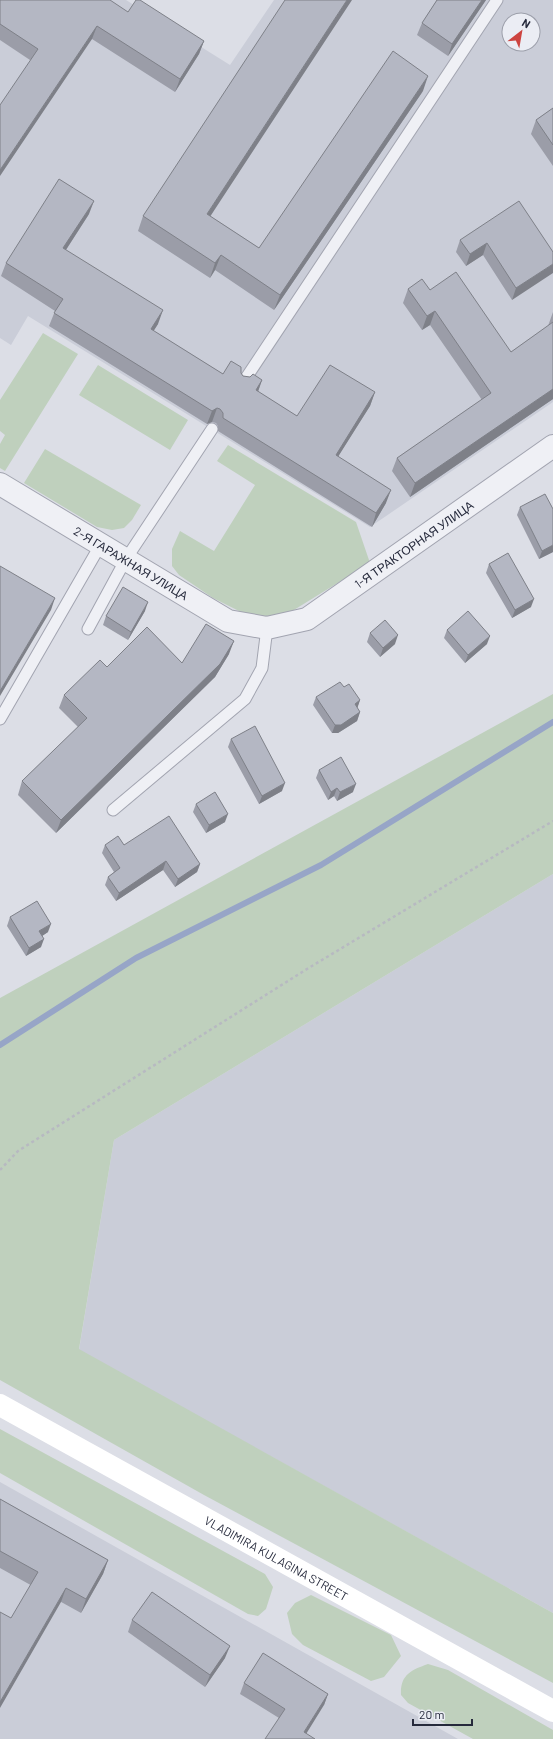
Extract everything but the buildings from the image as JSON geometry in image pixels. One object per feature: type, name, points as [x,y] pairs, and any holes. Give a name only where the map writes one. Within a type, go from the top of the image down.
[{"type":"street","name":"1-Я ТРАКТОРНАЯ УЛИЦА","points":[[267,628],[307,619],[553,446]]},
{"type":"street","name":"2-Я ГАРАЖНАЯ УЛИЦА","points":[[0,484],[228,621],[267,628]]},
{"type":"street","name":"VLADIMIRA KULAGINA STREET","points":[[0,1405],[553,1711]]},
{"type":"lane","points":[[242,384],[497,0]]},
{"type":"lane","points":[[88,629],[126,559],[212,429]]},
{"type":"lane","points":[[0,719],[101,544]]},
{"type":"lane","points":[[113,810],[245,699],[262,668],[267,628]]},
{"type":"path","points":[[0,1170],[18,1151],[307,969],[553,820]]},
{"type":"shaded area","points":[[0,0],[126,0],[230,65],[274,0],[553,0],[553,402],[370,527],[28,316],[11,345],[0,338]]},
{"type":"shaded area","points":[[553,874],[553,1613],[79,1350],[114,1140]]},
{"type":"shaded area","points":[[0,1482],[458,1739],[0,1739]]},
{"type":"green space","points":[[43,333],[78,354],[5,471],[0,468],[0,444],[5,435],[0,431],[0,400]]},
{"type":"green space","points":[[98,365],[188,420],[170,450],[79,395]]},
{"type":"green space","points":[[228,445],[356,522],[370,563],[289,613],[269,617],[249,616],[213,598],[179,575],[172,566],[172,549],[180,531],[214,551],[255,485],[217,461]]},
{"type":"green space","points":[[45,449],[141,505],[132,520],[124,528],[112,530],[97,527],[24,483]]},
{"type":"green space","points":[[553,694],[553,874],[114,1140],[79,1349],[553,1613],[553,1683],[204,1495],[0,1380],[0,998]]},
{"type":"green space","points":[[0,1429],[265,1574],[273,1587],[266,1609],[258,1616],[248,1614],[0,1473]]},
{"type":"green space","points":[[311,1595],[391,1635],[401,1656],[384,1677],[371,1681],[303,1645],[292,1634],[287,1613],[295,1603]]},
{"type":"green space","points":[[428,1664],[448,1670],[553,1730],[553,1739],[473,1739],[408,1703],[401,1695],[402,1683],[412,1671]]},
{"type":"waterway","points":[[0,1045],[136,958],[321,865],[553,722]]}]
